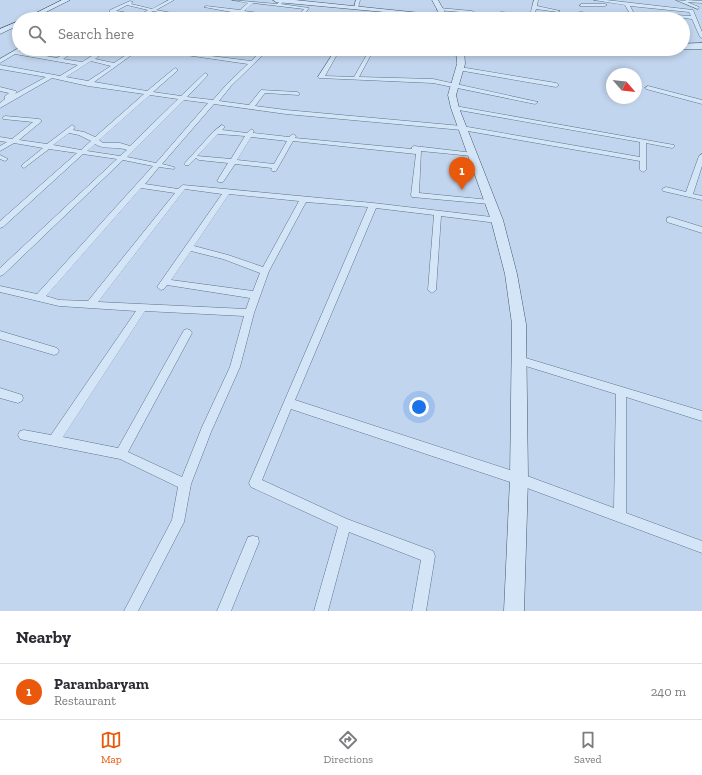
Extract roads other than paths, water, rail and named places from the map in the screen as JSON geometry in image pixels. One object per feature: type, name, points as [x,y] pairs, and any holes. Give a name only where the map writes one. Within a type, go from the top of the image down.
[{"type":"main road","points":[[42,12],[67,0]]},
{"type":"main road","points":[[435,0],[442,12]]},
{"type":"main road","points":[[279,2],[330,3],[356,8],[404,12]]},
{"type":"main road","points":[[0,32],[12,26]]},
{"type":"main road","points":[[690,47],[702,48]]},
{"type":"main road","points":[[460,56],[460,69],[452,95],[462,128],[497,220],[511,274],[519,324],[519,479],[514,611]]},
{"type":"street","points":[[117,12],[112,11],[136,0]]},
{"type":"street","points":[[149,12],[172,0]]},
{"type":"street","points":[[234,0],[279,2],[290,6],[307,8],[303,12]]},
{"type":"street","points":[[356,8],[358,0]]},
{"type":"street","points":[[533,12],[536,0]]},
{"type":"street","points":[[596,0],[626,2]]},
{"type":"street","points":[[616,0],[658,8],[673,7],[689,11],[702,12]]},
{"type":"street","points":[[678,0],[698,8]]},
{"type":"street","points":[[682,0],[702,3],[698,8],[689,11]]},
{"type":"street","points":[[206,7],[241,12],[252,2]]},
{"type":"street","points":[[581,3],[610,6],[610,2]]},
{"type":"street","points":[[626,2],[631,12]]},
{"type":"street","points":[[127,4],[161,12]]},
{"type":"street","points":[[284,12],[290,6]]},
{"type":"street","points":[[534,7],[558,10]]},
{"type":"street","points":[[658,8],[659,12]]},
{"type":"street","points":[[440,9],[472,12]]},
{"type":"street","points":[[689,11],[691,11],[702,37]]},
{"type":"street","points":[[690,20],[702,23]]},
{"type":"street","points":[[690,45],[702,44]]},
{"type":"street","points":[[0,61],[12,53]]},
{"type":"street","points":[[36,56],[83,64]]},
{"type":"street","points":[[57,60],[64,56]]},
{"type":"street","points":[[60,79],[95,56]]},
{"type":"street","points":[[88,84],[128,56]]},
{"type":"street","points":[[201,56],[252,63]]},
{"type":"street","points":[[39,298],[213,102],[260,56]]},
{"type":"street","points":[[334,56],[320,77],[433,81],[535,102]]},
{"type":"street","points":[[355,79],[368,56]]},
{"type":"street","points":[[90,59],[114,65]]},
{"type":"street","points":[[0,67],[88,84],[213,102],[307,114],[462,128],[643,160]]},
{"type":"street","points":[[460,69],[556,85]]},
{"type":"street","points":[[0,225],[147,93],[175,70]]},
{"type":"street","points":[[0,272],[122,158],[205,75]]},
{"type":"street","points":[[0,106],[50,77]]},
{"type":"street","points":[[648,88],[702,102]]},
{"type":"street","points":[[0,89],[14,92],[8,96],[8,100]]},
{"type":"street","points":[[251,107],[263,92],[297,94]]},
{"type":"street","points":[[455,108],[672,146]]},
{"type":"street","points":[[0,149],[12,142],[39,121],[5,118]]},
{"type":"street","points":[[187,164],[222,127],[250,132],[419,152],[473,156]]},
{"type":"street","points":[[24,166],[70,129],[80,131],[101,145],[120,145],[131,149]]},
{"type":"street","points":[[219,132],[250,132]]},
{"type":"street","points":[[221,181],[250,132]]},
{"type":"street","points":[[292,137],[473,156]]},
{"type":"street","points":[[199,158],[275,169],[292,137]]},
{"type":"street","points":[[0,140],[122,158],[172,168]]},
{"type":"street","points":[[643,141],[643,170]]},
{"type":"street","points":[[419,152],[415,194],[490,202]]},
{"type":"street","points":[[689,195],[700,171],[702,156]]},
{"type":"street","points":[[140,186],[180,190]]},
{"type":"street","points":[[90,305],[183,187],[373,205],[497,220]]},
{"type":"street","points":[[666,189],[702,198]]},
{"type":"street","points":[[227,192],[163,284],[255,295]]},
{"type":"street","points":[[131,611],[178,522],[185,484],[206,431],[235,367],[249,312],[255,295],[265,271],[304,199]]},
{"type":"street","points":[[373,205],[255,483],[345,524],[428,556],[419,611]]},
{"type":"street","points":[[432,290],[438,212]]},
{"type":"street","points":[[670,220],[702,230]]},
{"type":"street","points":[[188,247],[225,257],[265,271]]},
{"type":"street","points":[[0,289],[59,304],[249,312]]},
{"type":"street","points":[[54,441],[143,307]]},
{"type":"street","points":[[121,454],[187,334]]},
{"type":"street","points":[[0,335],[54,351]]},
{"type":"street","points":[[519,360],[702,416]]},
{"type":"street","points":[[620,517],[621,392]]},
{"type":"street","points":[[0,393],[18,398]]},
{"type":"street","points":[[288,403],[519,479],[702,547]]},
{"type":"street","points":[[24,435],[121,454],[185,484]]},
{"type":"street","points":[[321,611],[345,524]]},
{"type":"street","points":[[224,611],[253,542]]},
{"type":"place","name":"Parambaryam","points":[[462,190]]}]
